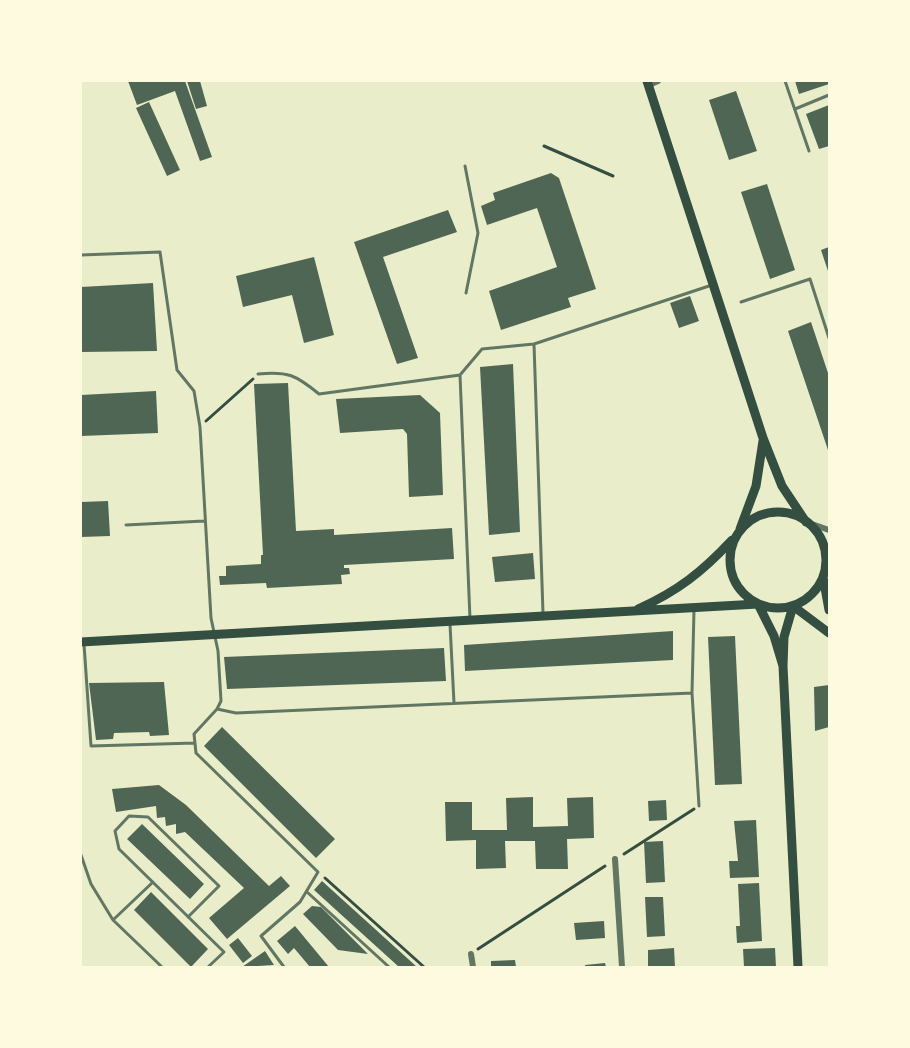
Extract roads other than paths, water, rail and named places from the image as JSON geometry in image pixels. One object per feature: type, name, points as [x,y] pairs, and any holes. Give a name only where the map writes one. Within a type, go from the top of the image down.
[{"type":"main road","points":[[652,82],[713,284],[763,438],[782,486],[814,530],[825,551],[823,575],[829,610]]},
{"type":"main road","points":[[763,438],[756,486],[729,559],[731,573],[741,591],[758,604],[769,608],[793,606],[812,594],[823,575]]},
{"type":"main road","points":[[633,611],[666,597],[701,573],[748,522],[770,514],[792,515],[806,522]]},
{"type":"main road","points":[[82,642],[543,618],[758,604]]},
{"type":"main road","points":[[758,604],[774,636],[783,666]]},
{"type":"main road","points":[[793,606],[829,633]]},
{"type":"main road","points":[[793,606],[784,637],[783,666],[798,967]]},
{"type":"street","points":[[806,522],[829,530]]},
{"type":"street","points":[[823,575],[829,563]]},
{"type":"street","points":[[615,859],[622,967]]},
{"type":"street","points":[[471,954],[473,967]]},
{"type":"lane","points":[[785,81],[809,151]]},
{"type":"lane","points":[[795,109],[829,95]]},
{"type":"lane","points":[[465,166],[478,233],[466,293]]},
{"type":"lane","points":[[81,255],[160,252],[177,370],[194,391],[200,427],[204,521],[221,701],[217,709],[194,735],[196,753],[318,872],[300,902],[261,936],[284,967]]},
{"type":"lane","points":[[741,302],[810,279],[829,338]]},
{"type":"lane","points":[[258,374],[280,372],[298,377],[319,394],[460,375],[482,349],[534,344],[713,284]]},
{"type":"lane","points":[[534,344],[543,618]]},
{"type":"lane","points":[[460,375],[470,621]]},
{"type":"lane","points":[[126,525],[204,521]]},
{"type":"lane","points":[[695,608],[692,693],[699,806]]},
{"type":"lane","points":[[450,622],[454,703]]},
{"type":"lane","points":[[82,642],[91,747],[195,743]]},
{"type":"lane","points":[[217,709],[236,713],[692,693]]},
{"type":"lane","points":[[188,917],[219,886],[148,817],[129,816],[115,831],[119,849],[153,882],[188,917],[224,952],[208,967]]},
{"type":"lane","points":[[81,855],[91,884],[113,920],[162,967]]},
{"type":"lane","points":[[113,920],[153,882]]},
{"type":"lane","points":[[307,892],[389,967]]}]
